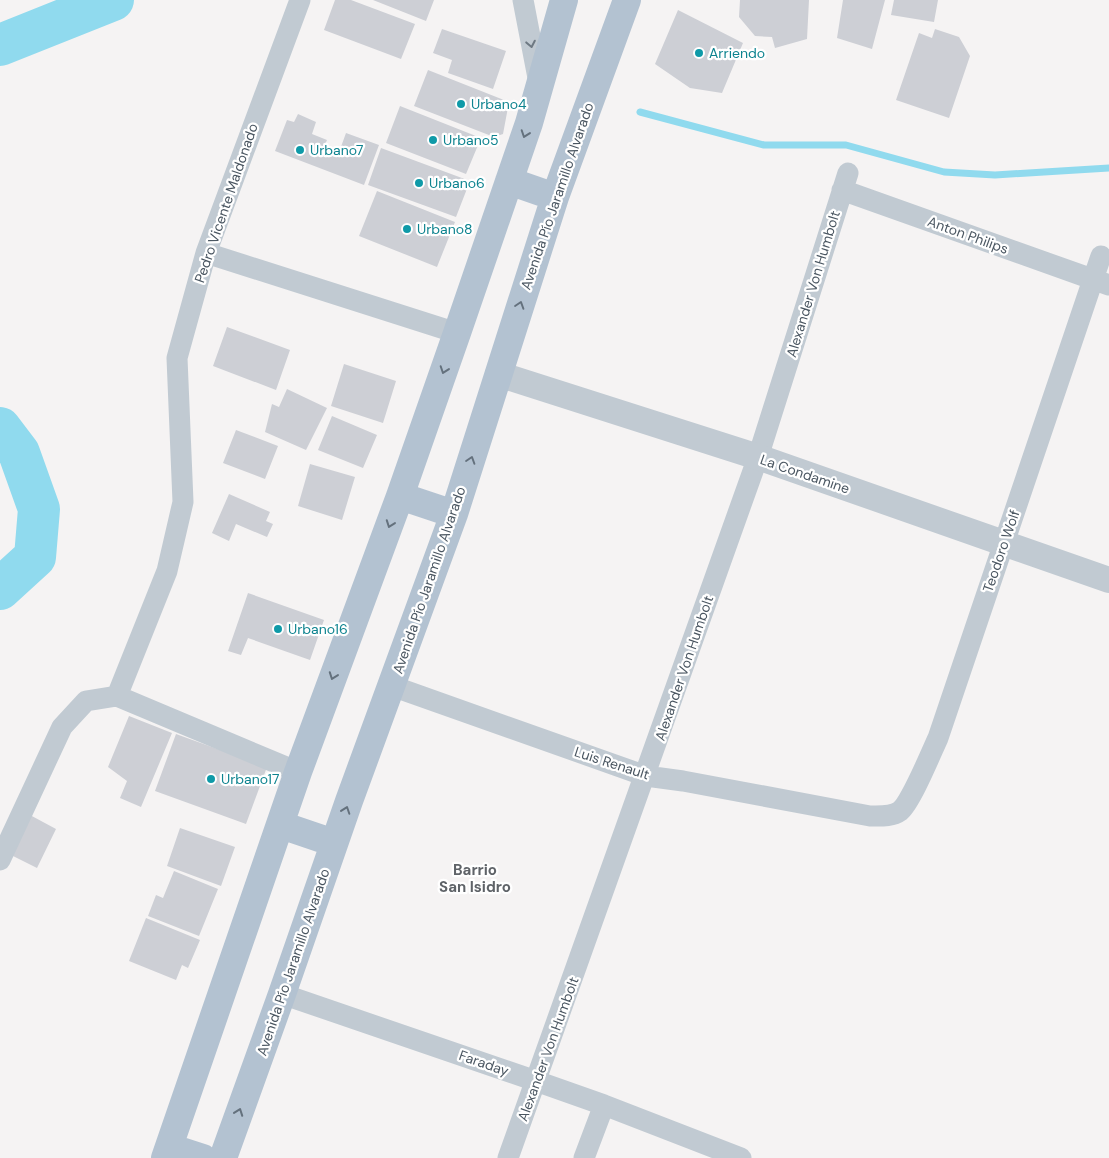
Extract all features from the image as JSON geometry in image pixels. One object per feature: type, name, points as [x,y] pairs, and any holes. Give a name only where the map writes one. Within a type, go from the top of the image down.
[{"type":"main road","points":[[203,1158],[167,1152],[298,772],[400,496],[457,333],[540,87],[564,0]]},
{"type":"main road","name":"Avenida Pío Jaramillo Alvarado","points":[[223,1158],[334,843],[454,514],[555,197],[627,0]]},
{"type":"main road","points":[[509,182],[555,197]]},
{"type":"main road","points":[[400,496],[454,514]]},
{"type":"main road","points":[[281,825],[334,843]]},
{"type":"street","name":"Pedro Vicente Maldonado","points":[[117,696],[167,571],[182,502],[177,358],[206,253],[300,0]]},
{"type":"street","points":[[523,0],[540,87]]},
{"type":"street","name":"Anton Philips","points":[[845,182],[1101,282]]},
{"type":"street","name":"Alexander Von Humbolt","points":[[508,1158],[758,458],[845,182]]},
{"type":"street","points":[[206,253],[457,333]]},
{"type":"street","name":"Teodoro Wolf","points":[[870,816],[889,816],[900,811],[908,802],[938,738],[1004,543],[1101,282],[1101,256]]},
{"type":"street","name":"La Condamine","points":[[498,374],[758,458],[1109,580]]},
{"type":"street","name":"Luis Renault","points":[[392,686],[646,776],[683,781],[870,816]]},
{"type":"street","points":[[0,860],[62,727],[86,701],[117,696],[298,772]]},
{"type":"street","name":"Faraday","points":[[282,994],[604,1105],[741,1158]]},
{"type":"street","points":[[584,1158],[604,1105]]},
{"type":"building","points":[[335,0],[351,0],[415,24],[401,59],[324,30]]},
{"type":"building","points":[[373,0],[434,0],[426,21]]},
{"type":"building","points":[[740,0],[809,0],[807,39],[775,48],[772,37],[755,36],[739,17]]},
{"type":"building","points":[[843,0],[885,0],[872,49],[837,38]]},
{"type":"building","points":[[894,0],[938,0],[934,22],[891,15]]},
{"type":"building","name":"Arriendo","points":[[678,10],[743,43],[722,93],[690,88],[655,64]]},
{"type":"building","points":[[442,29],[506,51],[493,89],[448,73],[452,60],[433,53]]},
{"type":"building","points":[[935,29],[959,37],[970,56],[949,118],[896,100],[919,33],[932,38]]},
{"type":"building","name":"Urbano4","points":[[428,70],[509,102],[503,134],[494,137],[414,106]]},
{"type":"building","name":"Urbano5","points":[[400,106],[481,138],[466,174],[386,143]]},
{"type":"building","name":"Urbano7","points":[[298,114],[316,122],[312,134],[327,140],[323,149],[338,155],[346,133],[379,145],[364,185],[275,151],[287,120],[294,122]]},
{"type":"building","name":"Urbano6","points":[[381,148],[470,181],[456,217],[368,185]]},
{"type":"building","name":"Urbano8","points":[[377,191],[455,222],[437,267],[359,236]]},
{"type":"building","points":[[227,327],[290,350],[276,390],[213,366]]},
{"type":"building","points":[[344,364],[396,381],[383,423],[331,406]]},
{"type":"building","points":[[287,389],[327,408],[306,450],[265,432],[272,404],[279,407]]},
{"type":"building","points":[[332,416],[377,435],[363,468],[318,450]]},
{"type":"building","points":[[236,430],[278,446],[265,479],[223,463]]},
{"type":"building","points":[[310,464],[355,477],[342,520],[298,506]]},
{"type":"building","points":[[229,494],[270,512],[266,521],[273,524],[267,537],[236,524],[229,541],[212,533]]},
{"type":"building","name":"Urbano16","points":[[248,593],[324,620],[310,660],[248,638],[241,655],[228,651]]},
{"type":"building","points":[[129,716],[172,733],[141,807],[120,798],[127,781],[108,767]]},
{"type":"building","name":"Urbano17","points":[[176,734],[267,767],[246,824],[155,791]]},
{"type":"building","points":[[30,815],[56,829],[37,868],[11,855]]},
{"type":"building","points":[[180,828],[235,847],[221,886],[167,866]]},
{"type":"building","points":[[174,871],[218,889],[199,936],[148,916],[156,895],[163,898]]},
{"type":"building","points":[[146,918],[200,940],[188,968],[182,965],[176,980],[129,961]]},
{"type":"waterway","points":[[0,45],[113,0]]},
{"type":"waterway","points":[[640,112],[764,145],[846,145],[944,172],[995,175],[1109,168]]},
{"type":"waterway","points":[[0,428],[19,453],[39,509],[35,557],[0,589]]},
{"type":"place","name":"Arriendo","points":[[699,53]]},
{"type":"place","name":"Urbano4","points":[[461,104]]},
{"type":"place","name":"Urbano5","points":[[433,140]]},
{"type":"place","name":"Urbano7","points":[[300,150]]},
{"type":"place","name":"Urbano6","points":[[419,183]]},
{"type":"place","name":"Urbano8","points":[[407,229]]},
{"type":"place","name":"Urbano16","points":[[278,629]]},
{"type":"place","name":"Urbano17","points":[[211,779]]},
{"type":"district","name":"Barrio San Isidro","points":[[475,878]]}]
